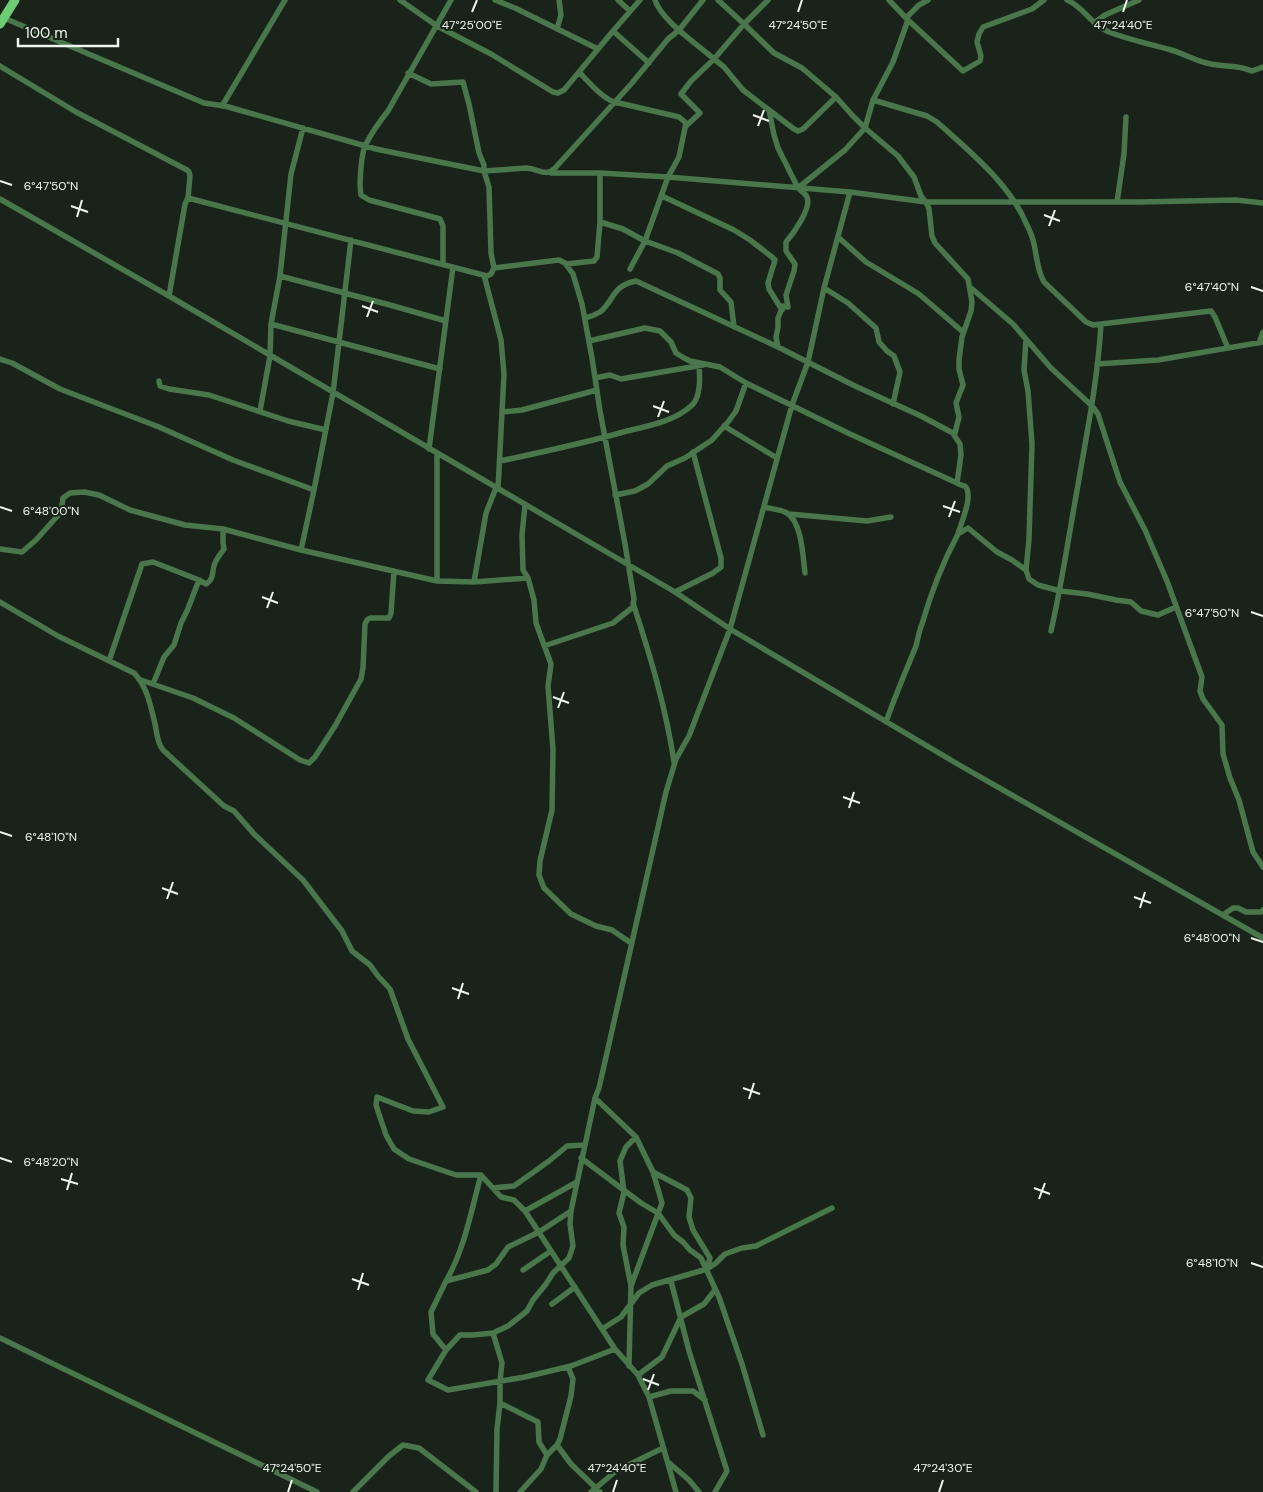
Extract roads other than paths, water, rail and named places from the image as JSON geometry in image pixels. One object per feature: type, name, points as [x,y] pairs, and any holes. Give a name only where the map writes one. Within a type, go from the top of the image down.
[{"type":"main road","points":[[2,21],[15,0]]},
{"type":"street","points":[[222,106],[285,0]]},
{"type":"street","points":[[400,0],[437,26],[491,54],[553,92],[558,93],[564,90],[640,0]]},
{"type":"street","points":[[443,264],[443,226],[440,219],[368,200],[361,195],[360,186],[364,146],[388,111],[408,73],[452,0]]},
{"type":"street","points":[[495,0],[598,49]]},
{"type":"street","points":[[557,29],[561,15],[559,0]]},
{"type":"street","points":[[618,0],[630,11]]},
{"type":"street","points":[[654,0],[660,11],[679,30],[724,67],[743,90],[794,129],[798,131],[803,129],[836,97]]},
{"type":"street","points":[[551,172],[614,103],[668,39],[679,30],[703,0]]},
{"type":"street","points":[[718,0],[774,53],[802,68],[836,97],[852,115],[898,156],[914,177],[921,196],[929,209],[932,236],[935,243],[968,280],[972,302],[959,360],[963,385],[956,403],[959,417],[954,435],[960,444],[957,483]]},
{"type":"street","points":[[686,126],[700,113],[681,94],[768,0]]},
{"type":"street","points":[[889,0],[963,71],[980,61],[981,56],[976,42],[983,26],[1032,9],[1044,0]]},
{"type":"street","points":[[798,188],[845,150],[866,128],[873,100],[893,62],[907,19],[919,5],[928,0]]},
{"type":"street","points":[[1067,0],[1075,3],[1097,26],[1109,32],[1172,50],[1210,64],[1246,68],[1252,71],[1263,67]]},
{"type":"street","points":[[1094,23],[1105,15],[1139,0]]},
{"type":"street","points":[[2,21],[204,103],[222,106],[364,146],[484,171],[526,168],[547,173],[600,173],[668,177],[850,192],[926,202],[1236,200],[1263,202]]},
{"type":"street","points":[[612,31],[649,63]]},
{"type":"street","points":[[0,66],[76,112],[189,172],[188,198],[185,204],[169,296]]},
{"type":"street","points":[[579,72],[603,96],[614,103],[679,117],[684,120],[686,126],[679,157],[668,177],[645,241],[630,269]]},
{"type":"street","points":[[188,198],[489,275],[494,268],[491,253],[489,187],[479,153],[463,82],[430,84],[408,73]]},
{"type":"street","points":[[873,100],[927,116],[937,122],[990,172],[1016,201],[1034,242],[1038,271],[1044,282],[1086,322],[1093,325],[1211,311],[1215,316],[1228,348]]},
{"type":"street","points":[[769,110],[778,148],[798,188],[807,197],[808,204],[807,210],[786,242],[786,251],[795,264],[786,295],[788,307],[783,306],[778,318],[776,337],[778,347]]},
{"type":"street","points":[[1117,202],[1124,154],[1126,116]]},
{"type":"street","points":[[260,411],[270,356],[271,324],[280,276],[291,174],[303,128]]},
{"type":"street","points":[[566,264],[594,261],[597,257],[600,222],[600,173]]},
{"type":"street","points":[[614,1349],[568,1367],[525,1377],[448,1390],[428,1380],[446,1350],[460,1335],[473,1336],[493,1333],[508,1326],[528,1311],[533,1300],[553,1273],[569,1258],[573,1246],[570,1224],[571,1211],[584,1145],[666,792],[674,764],[689,736],[730,629],[792,405],[808,362],[824,288],[850,192]]},
{"type":"street","points":[[662,196],[734,230],[772,257],[775,260],[768,283],[769,289],[782,310]]},
{"type":"street","points":[[0,198],[676,592],[730,629],[961,766],[1263,938]]},
{"type":"street","points":[[600,222],[623,229],[645,241],[678,253],[718,274],[720,290],[731,302],[734,327]]},
{"type":"street","points":[[838,237],[866,262],[919,294],[964,332]]},
{"type":"street","points":[[301,550],[333,393],[351,240]]},
{"type":"street","points":[[494,268],[560,260],[566,264],[573,274],[589,341],[604,438],[629,565],[633,603],[648,648],[668,727],[674,764]]},
{"type":"street","points":[[429,449],[453,267]]},
{"type":"street","points":[[474,582],[486,513],[497,488],[504,374],[501,340],[484,275]]},
{"type":"street","points":[[280,276],[446,321]]},
{"type":"street","points":[[584,318],[601,311],[614,293],[626,283],[636,282],[778,347],[955,433]]},
{"type":"street","points":[[970,286],[1014,324],[1051,368],[1092,406],[1098,414],[1120,482],[1145,530],[1202,677],[1200,691],[1203,699],[1222,725],[1223,754],[1239,800],[1253,852],[1263,867]]},
{"type":"street","points":[[824,288],[848,303],[876,328],[879,342],[894,356],[900,372],[893,404]]},
{"type":"street","points":[[271,324],[440,369]]},
{"type":"street","points":[[1051,631],[1060,591],[1092,406],[1101,341],[1101,324]]},
{"type":"street","points":[[589,341],[645,328],[660,331],[671,342],[676,353],[684,358],[720,367],[746,383],[964,486],[968,491],[969,497],[958,534],[942,568],[916,644],[886,722]]},
{"type":"street","points":[[1097,364],[1158,360],[1261,343],[1263,332]]},
{"type":"street","points":[[1026,339],[1024,370],[1028,391],[1032,444],[1029,539],[1026,570],[1030,579],[1038,585],[1060,591],[1131,602],[1142,611],[1158,615],[1176,607]]},
{"type":"street","points":[[0,359],[12,363],[60,389],[160,427],[233,460],[314,490]]},
{"type":"street","points":[[595,378],[610,375],[621,379],[708,364]]},
{"type":"street","points":[[500,461],[604,438],[664,422],[693,405],[698,392],[700,366]]},
{"type":"street","points":[[159,381],[160,386],[169,389],[209,395],[326,430]]},
{"type":"street","points":[[615,496],[636,491],[648,484],[667,466],[712,440],[736,411],[746,383]]},
{"type":"street","points":[[502,412],[522,410],[597,390]]},
{"type":"street","points":[[724,426],[777,458]]},
{"type":"street","points":[[676,592],[721,567],[721,558],[693,452]]},
{"type":"street","points":[[437,453],[437,581]]},
{"type":"street","points":[[0,549],[22,552],[36,540],[61,512],[63,498],[70,493],[84,492],[99,495],[130,510],[185,525],[224,529],[301,550],[437,581],[474,582],[528,578]]},
{"type":"street","points":[[525,505],[522,535],[524,570],[534,600],[536,623],[551,664],[548,686],[553,749],[552,810],[539,874],[544,888],[571,914],[596,926],[612,930],[631,943]]},
{"type":"street","points":[[764,507],[789,514],[867,522],[891,517]]},
{"type":"street","points":[[789,514],[794,521],[802,545],[805,574]]},
{"type":"street","points":[[958,534],[968,528],[997,552],[1026,570]]},
{"type":"street","points":[[110,661],[142,564],[153,562],[206,584],[211,581],[216,561],[224,549],[222,543],[224,529]]},
{"type":"street","points":[[0,602],[58,636],[134,673],[141,680],[192,698],[234,718],[300,760],[309,763],[335,726],[361,679],[365,624],[367,620],[370,618],[389,618],[394,571]]},
{"type":"street","points":[[152,684],[164,657],[174,645],[199,580]]},
{"type":"street","points":[[544,646],[614,623],[626,613],[633,603]]},
{"type":"street","points":[[141,680],[155,723],[159,745],[224,806],[234,811],[254,834],[303,880],[342,931],[352,951],[370,964],[390,989],[408,1039],[444,1107],[429,1112],[412,1111],[377,1097],[376,1104],[386,1135],[394,1149],[408,1159],[456,1175],[482,1175],[501,1197],[514,1200],[525,1211],[614,1349],[638,1376],[649,1397],[676,1492]]},
{"type":"street","points":[[1223,914],[1233,908],[1246,912],[1261,912],[1263,910]]},
{"type":"street","points":[[594,1098],[636,1137],[653,1172],[662,1203],[631,1286]]},
{"type":"street","points":[[629,1366],[631,1286],[623,1244],[624,1227],[619,1213],[624,1191],[620,1161],[626,1147],[636,1137]]},
{"type":"street","points":[[493,1188],[514,1186],[567,1146],[584,1145]]},
{"type":"street","points":[[582,1158],[624,1191],[658,1213],[674,1235],[701,1258],[707,1269],[742,1364],[763,1435]]},
{"type":"street","points":[[653,1172],[687,1190],[691,1198],[689,1217],[693,1230],[710,1258],[707,1269]]},
{"type":"street","points":[[446,1350],[433,1334],[431,1312],[454,1267],[464,1242],[482,1175]]},
{"type":"street","points":[[525,1211],[577,1182]]},
{"type":"street","points":[[602,1329],[621,1317],[639,1293],[652,1286],[707,1269],[725,1254],[742,1248],[756,1246],[832,1208]]},
{"type":"street","points":[[446,1281],[488,1270],[496,1264],[508,1247],[539,1232],[571,1211]]},
{"type":"street","points":[[523,1270],[551,1251]]},
{"type":"street","points":[[671,1281],[689,1350],[727,1471],[715,1492]]},
{"type":"street","points":[[552,1304],[575,1287]]},
{"type":"street","points":[[638,1376],[662,1357],[681,1317],[704,1304],[715,1290]]},
{"type":"street","points":[[493,1333],[502,1363],[500,1403],[496,1429],[496,1492]]},
{"type":"street","points":[[0,1338],[318,1492]]},
{"type":"street","points":[[520,1492],[541,1469],[547,1455],[560,1439],[571,1396],[573,1378],[568,1367]]},
{"type":"street","points":[[649,1397],[671,1391],[693,1391],[705,1400]]},
{"type":"street","points":[[500,1403],[538,1422],[539,1442],[547,1455]]},
{"type":"street","points":[[353,1492],[389,1456],[403,1445],[419,1448],[476,1492]]},
{"type":"street","points":[[557,1445],[595,1491],[616,1471],[663,1448]]},
{"type":"street","points":[[667,1461],[689,1480],[698,1492]]}]
